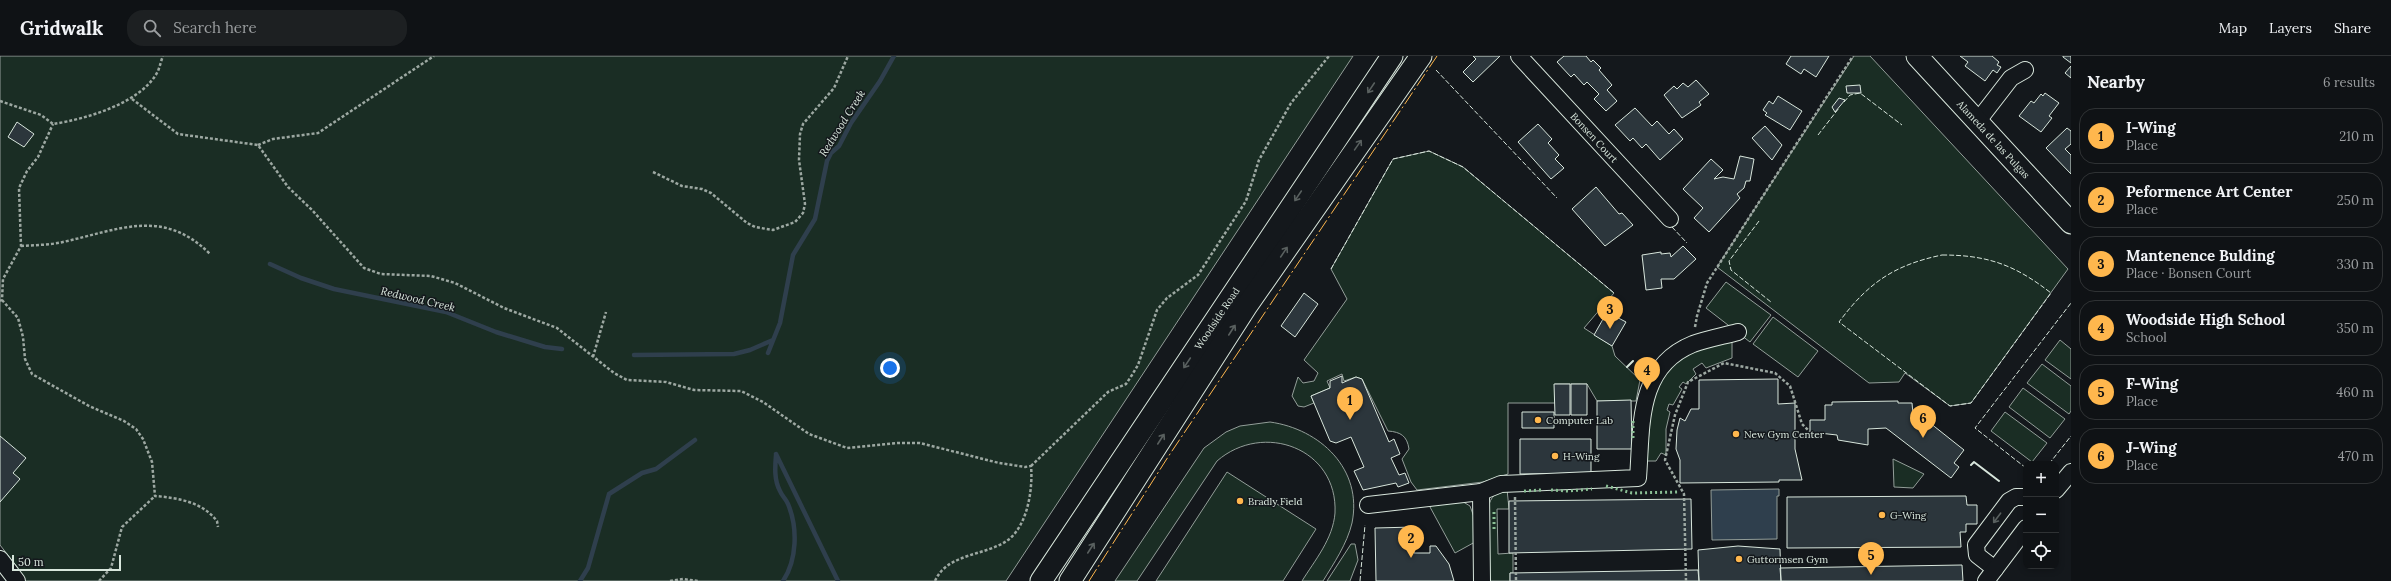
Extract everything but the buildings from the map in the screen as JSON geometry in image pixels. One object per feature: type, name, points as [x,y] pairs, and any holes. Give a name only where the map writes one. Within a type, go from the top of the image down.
[{"type":"main road","name":"Woodside Road","points":[[1041,581],[1392,56]]},
{"type":"main road","name":"Woodside Road","points":[[1070,581],[1246,307],[1420,56]]},
{"type":"main road","name":"Alameda de las Pulgas","points":[[1917,56],[1976,122],[2071,223]]},
{"type":"street","name":"Bonsen Court","points":[[1519,56],[1670,219]]},
{"type":"street","points":[[1976,122],[2011,78],[2025,70]]},
{"type":"street","points":[[1368,505],[1481,492],[1501,484],[1638,478],[1643,411],[1647,392],[1654,376],[1666,361],[1694,344],[1738,332]]},
{"type":"street","points":[[2059,486],[2071,472]]},
{"type":"street","points":[[1481,492],[1482,581]]},
{"type":"street","points":[[2023,497],[2016,497],[2009,501],[1976,545],[1977,555],[1990,575],[2023,532]]},
{"type":"street","points":[[0,559],[17,581]]},
{"type":"path","points":[[0,101],[41,115],[53,124],[82,119],[132,99],[158,71],[163,56]]},
{"type":"path","points":[[132,99],[178,134],[258,145],[273,139],[318,133],[434,56]]},
{"type":"path","points":[[653,172],[675,183],[711,193],[747,223],[755,227],[773,230],[795,222],[803,213],[806,204],[799,160],[800,134],[803,124],[834,88],[848,56]]},
{"type":"path","points":[[258,145],[288,187],[312,210],[364,268],[382,274],[432,276],[455,283],[504,308],[557,328],[593,357],[627,380],[666,382],[694,390],[741,391],[763,402],[809,434],[847,448],[898,442],[920,443],[1025,467],[1031,466],[1108,392],[1126,384],[1138,365],[1157,310],[1167,298],[1198,274],[1246,201],[1259,160],[1291,103],[1329,56]]},
{"type":"path","points":[[1694,344],[1697,316],[1707,283],[1853,56]]},
{"type":"path","points":[[53,124],[38,157],[27,171],[19,188],[21,246],[3,279],[1,300],[18,318],[23,337],[25,359],[32,374],[89,406],[124,421],[136,429],[143,439],[152,462],[155,496]]},
{"type":"path","points":[[21,246],[62,242],[115,228],[140,226],[164,228],[188,235],[210,254]]},
{"type":"path","points":[[593,357],[606,312]]},
{"type":"path","points":[[1686,581],[1684,494],[1665,460],[1675,415],[1688,382],[1724,363],[1775,373],[1790,386],[1802,424],[1810,432]]},
{"type":"path","points":[[935,581],[948,565],[996,546],[1008,540],[1015,533],[1026,508],[1031,490],[1031,466]]},
{"type":"path","points":[[1514,483],[1516,581]]},
{"type":"path","points":[[155,496],[185,500],[202,507],[218,522],[218,527]]},
{"type":"path","points":[[99,581],[111,568],[122,527],[155,496]]},
{"type":"path","points":[[670,581],[683,579],[698,581]]},
{"type":"green space","points":[[0,56],[1353,56],[1006,581],[7,581],[18,568],[0,545]]},
{"type":"green space","points":[[1854,56],[1870,56],[2068,269],[1971,403],[1950,406],[1905,373],[1899,382],[1869,383],[1717,267]]},
{"type":"green space","points":[[1429,151],[1463,167],[1614,293],[1584,328],[1612,346],[1615,356],[1640,380],[1636,401],[1597,401],[1587,384],[1555,384],[1555,403],[1508,403],[1508,474],[1483,482],[1417,490],[1411,482],[1402,459],[1409,449],[1407,441],[1400,434],[1388,431],[1362,379],[1356,377],[1344,381],[1342,374],[1327,381],[1330,388],[1311,396],[1314,403],[1304,407],[1298,406],[1292,396],[1298,377],[1303,383],[1314,381],[1318,373],[1304,360],[1347,299],[1331,269],[1393,159]]},
{"type":"green space","points":[[1726,282],[1771,315],[1750,342],[1706,308]]},
{"type":"green space","points":[[1773,317],[1818,351],[1798,377],[1753,344]]},
{"type":"green space","points":[[2060,340],[2071,349],[2071,379],[2045,360]]},
{"type":"green space","points":[[1732,341],[1732,358],[1706,368],[1702,363],[1693,369],[1696,374],[1686,384],[1683,382],[1679,387],[1682,389],[1673,405],[1669,404],[1667,410],[1670,412],[1666,429],[1666,455],[1661,453],[1656,461],[1647,461],[1653,402],[1664,377],[1673,366],[1690,353]]},
{"type":"green space","points":[[2042,364],[2071,386],[2071,411],[2069,414],[2027,383]]},
{"type":"green space","points":[[2023,388],[2065,419],[2050,438],[2009,407]]},
{"type":"green space","points":[[2005,412],[2047,443],[2033,461],[2031,461],[1991,431]]},
{"type":"green space","points":[[1270,422],[1288,426],[1305,433],[1321,443],[1334,455],[1344,469],[1351,485],[1354,503],[1350,531],[1340,553],[1323,581],[1302,581],[1323,549],[1331,532],[1335,513],[1333,490],[1324,472],[1311,457],[1294,448],[1275,443],[1255,443],[1235,449],[1217,461],[1137,581],[1115,581],[1204,448],[1226,432],[1240,426]]},
{"type":"green space","points":[[1893,459],[1924,474],[1913,488],[1894,487]]},
{"type":"green space","name":"Bradly Field","points":[[1227,472],[1316,529],[1283,581],[1156,581]]},
{"type":"green space","points":[[1507,489],[1509,509],[1497,509],[1498,554],[1513,553],[1513,573],[1510,573],[1510,581],[1489,581],[1488,508],[1494,496]]},
{"type":"green space","points":[[1460,500],[1470,506],[1474,517],[1475,542],[1455,553],[1430,507],[1436,502]]},
{"type":"green space","points":[[1351,544],[1355,544],[1358,560],[1350,581],[1327,581]]},
{"type":"water","points":[[1779,489],[1779,496],[1777,496],[1777,539],[1712,540],[1711,490]]},
{"type":"waterway","name":"Redwood Creek","points":[[768,353],[780,323],[793,255],[815,219],[827,161],[831,153],[839,146],[851,123],[880,81],[894,56]]},
{"type":"waterway","name":"Redwood Creek","points":[[270,264],[301,278],[334,289],[446,312],[496,332],[545,347],[562,349]]},
{"type":"waterway","name":"Redwood Creek","points":[[634,355],[734,354],[750,350],[773,340]]},
{"type":"waterway","points":[[580,581],[588,568],[609,494],[642,473],[656,469],[695,440]]},
{"type":"waterway","points":[[776,454],[838,581]]},
{"type":"waterway","name":"Redwood Creek","points":[[776,455],[775,469],[778,487],[788,504],[795,533],[791,563],[788,573],[783,581]]},
{"type":"hedge","points":[[1633,420],[1633,438]]},
{"type":"hedge","points":[[1606,486],[1632,493],[1680,492]]},
{"type":"hedge","points":[[1551,490],[1568,491],[1592,489]]},
{"type":"hedge","points":[[1524,491],[1541,490]]},
{"type":"hedge","points":[[1494,512],[1494,531]]},
{"type":"fence","points":[[1436,70],[1557,198]]},
{"type":"fence","points":[[1844,102],[1850,95],[1860,93],[1902,125]]},
{"type":"fence","points":[[1818,135],[1839,108]]},
{"type":"fence","points":[[1331,269],[1393,159],[1429,151],[1463,167],[1614,293]]},
{"type":"fence","points":[[1759,221],[1729,261],[1731,270],[1771,302]]},
{"type":"fence","points":[[1672,227],[1687,243]]},
{"type":"fence","points":[[1942,255],[1973,257],[2000,264],[2025,275],[2051,293],[1971,403],[1950,406],[1839,322],[1861,296],[1883,278],[1910,264],[1942,255]]},
{"type":"fence","points":[[2023,466],[1975,428],[2071,303]]},
{"type":"fence","points":[[2051,461],[2071,436]]},
{"type":"fence","points":[[1360,581],[1365,525]]},
{"type":"wall","points":[[1627,367],[1633,361]]},
{"type":"wall","points":[[1971,465],[1974,462],[1999,481]]},
{"type":"power","points":[[1089,581],[1168,457],[1437,56]]},
{"type":"place","name":"Mantenence Bulding","points":[[1610,329]]},
{"type":"place","name":"Woodside High School","points":[[1647,390]]},
{"type":"place","name":"I-Wing","points":[[1350,420]]},
{"type":"place","name":"Computer Lab","points":[[1538,420]]},
{"type":"place","name":"New Gym Center","points":[[1736,434]]},
{"type":"place","name":"J-Wing","points":[[1923,438]]},
{"type":"place","name":"H-Wing","points":[[1555,456]]},
{"type":"place","name":"Bradly Field","points":[[1240,501]]},
{"type":"place","name":"G-Wing","points":[[1882,515]]},
{"type":"place","name":"Peformence Art Center","points":[[1411,558]]},
{"type":"place","name":"Guttormsen Gym","points":[[1739,559]]},
{"type":"place","name":"F-Wing","points":[[1871,575]]}]
